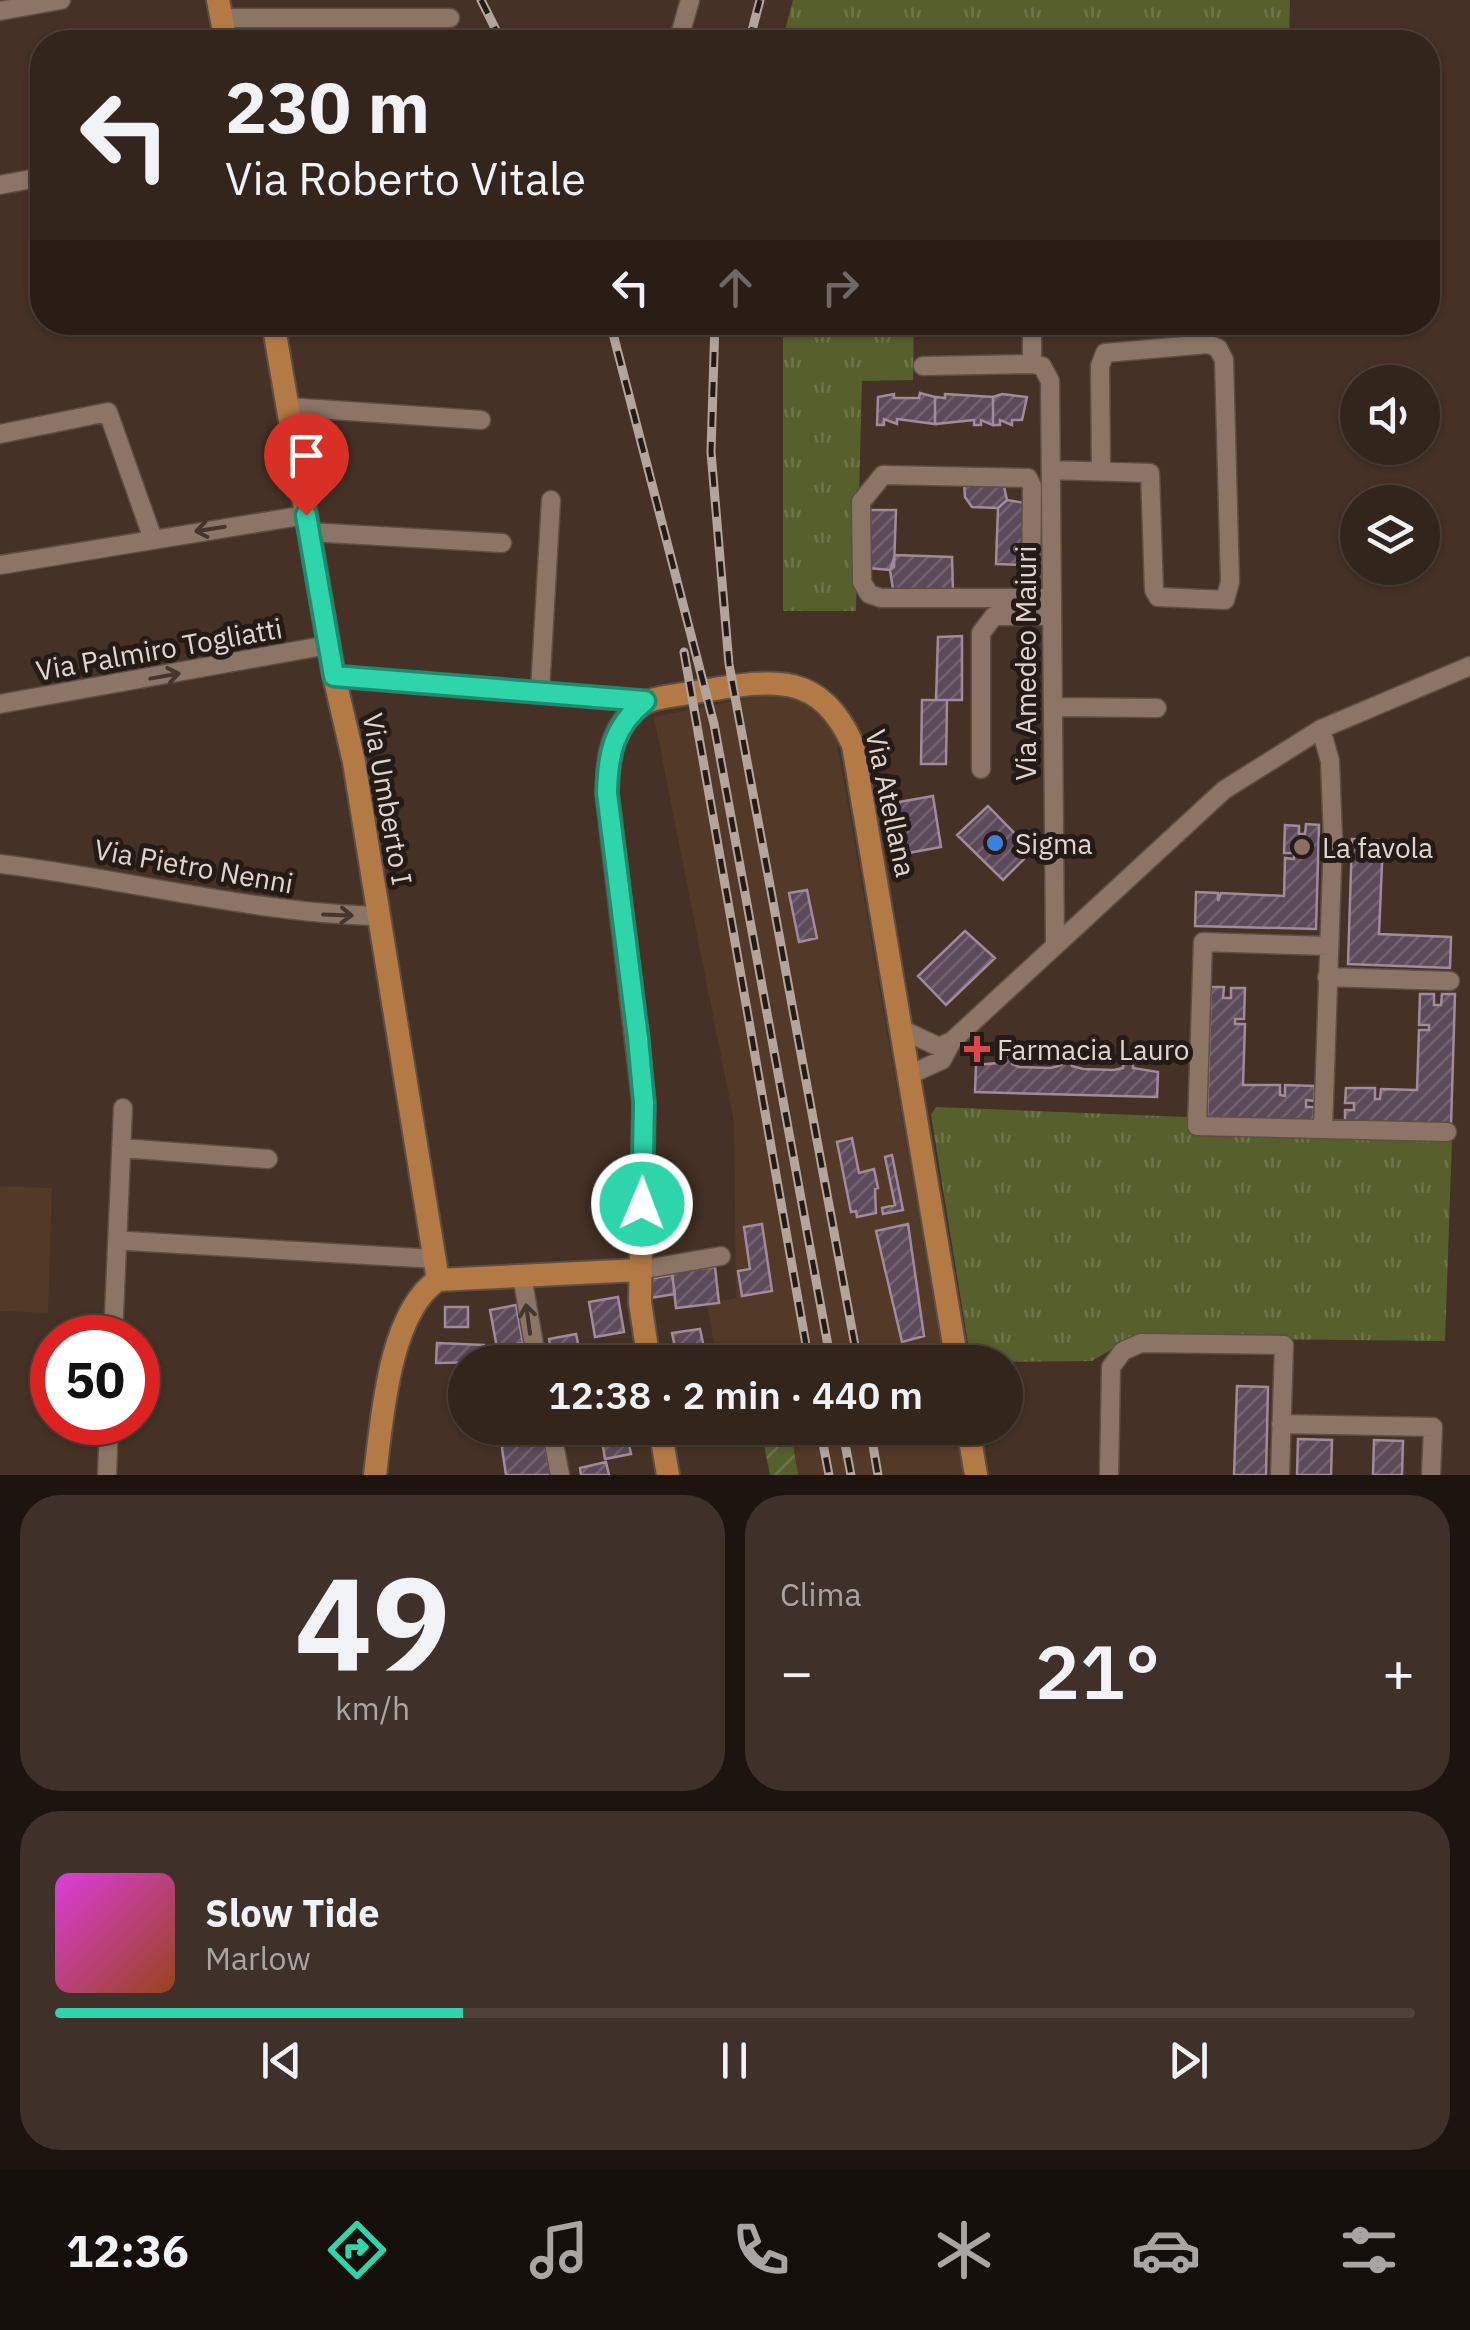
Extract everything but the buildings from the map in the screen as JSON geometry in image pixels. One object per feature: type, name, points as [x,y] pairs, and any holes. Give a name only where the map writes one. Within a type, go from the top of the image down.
[{"type":"main road","name":"Via Umberto I","points":[[275,335],[328,645],[354,762],[437,1269]]},
{"type":"main road","name":"Via Atellana","points":[[645,701],[743,685],[796,685],[823,698],[847,730],[854,745],[955,1345]]},
{"type":"main road","points":[[645,701],[618,728],[608,757],[607,793],[644,1103],[640,1270],[647,1345]]},
{"type":"main road","points":[[374,1475],[400,1329],[437,1269],[522,1276],[640,1270]]},
{"type":"main road","points":[[663,1445],[668,1475]]},
{"type":"main road","points":[[971,1445],[976,1475]]},
{"type":"street","points":[[0,11],[60,0]]},
{"type":"street","points":[[681,30],[690,0]]},
{"type":"street","points":[[220,9],[450,18]]},
{"type":"street","points":[[0,185],[30,179]]},
{"type":"street","points":[[923,366],[1032,364],[1032,335]]},
{"type":"street","points":[[1051,470],[1150,473],[1154,590],[1158,598],[1225,600],[1230,582],[1224,360],[1218,348],[1208,344],[1105,353],[1100,366],[1101,470]]},
{"type":"street","name":"Via Amedeo Maiuri","points":[[1032,364],[1042,366],[1050,381],[1054,945]]},
{"type":"street","points":[[288,407],[481,420]]},
{"type":"street","points":[[0,434],[108,412],[153,539]]},
{"type":"street","points":[[1031,598],[1032,486],[1028,478],[883,474],[872,484],[862,502],[862,582],[869,594],[881,598],[1031,598],[1052,607]]},
{"type":"street","points":[[540,691],[551,500]]},
{"type":"street","points":[[0,566],[153,539],[307,523],[502,543]]},
{"type":"street","points":[[981,769],[982,634],[994,616],[1052,607]]},
{"type":"street","name":"Via Palmiro Togliatti","points":[[0,704],[328,645]]},
{"type":"street","points":[[914,1102],[944,1049],[1224,790],[1320,729],[1470,666]]},
{"type":"street","points":[[334,676],[645,701]]},
{"type":"street","points":[[1053,707],[1157,708]]},
{"type":"street","points":[[1320,729],[1332,788],[1323,1129]]},
{"type":"street","name":"Via Pietro Nenni","points":[[0,864],[98,875],[312,914],[379,916]]},
{"type":"street","points":[[1328,946],[1203,942],[1196,1126],[1446,1132]]},
{"type":"street","points":[[1327,977],[1450,981]]},
{"type":"street","points":[[902,1029],[944,1049]]},
{"type":"street","points":[[907,1066],[944,1049]]},
{"type":"street","points":[[114,1315],[123,1108]]},
{"type":"street","points":[[121,1148],[268,1159]]},
{"type":"street","points":[[127,1241],[437,1269]]},
{"type":"street","points":[[640,1270],[721,1256]]},
{"type":"street","points":[[522,1276],[533,1345]]},
{"type":"street","points":[[1108,1475],[1111,1367],[1124,1351],[1141,1344],[1284,1345],[1280,1475]]},
{"type":"street","points":[[1281,1424],[1432,1428],[1431,1475]]},
{"type":"street","points":[[107,1475],[108,1445]]},
{"type":"street","points":[[554,1445],[560,1475]]},
{"type":"shaded area","points":[[775,693],[818,705],[836,735],[941,1345],[714,1345],[707,1303],[736,1298],[734,1122],[654,717]]},
{"type":"shaded area","points":[[0,1186],[52,1188],[48,1313],[0,1311]]},
{"type":"shaded area","points":[[764,1445],[959,1445],[964,1475],[770,1475]]},
{"type":"green space","points":[[793,0],[1290,0],[1289,30],[785,30]]},
{"type":"green space","points":[[783,335],[914,335],[913,380],[862,381],[856,611],[783,611]]},
{"type":"green space","points":[[936,1107],[1187,1117],[1188,1132],[1452,1139],[1445,1341],[1145,1338],[1117,1346],[1092,1361],[1023,1362],[1023,1345],[968,1345],[931,1115]]},
{"type":"green space","points":[[764,1445],[793,1445],[798,1475],[770,1475]]},
{"type":"railway","points":[[481,0],[496,30]]},
{"type":"railway","points":[[752,30],[760,0]]},
{"type":"railway","points":[[613,335],[714,724],[828,1345]]},
{"type":"railway","points":[[715,335],[711,452],[729,664],[855,1345]]},
{"type":"railway","points":[[684,652],[806,1345]]},
{"type":"railway","points":[[823,1445],[829,1475]]},
{"type":"railway","points":[[845,1445],[851,1475]]},
{"type":"railway","points":[[873,1445],[878,1475]]},
{"type":"place","name":"Sigma","points":[[995,843]]},
{"type":"place","name":"La favola","points":[[1302,847]]},
{"type":"place","name":"Farmacia Lauro","points":[[977,1049]]},
{"type":"route","points":[[306,515],[334,676],[645,701],[618,728],[608,757],[607,793],[644,1103],[642,1204]]}]
